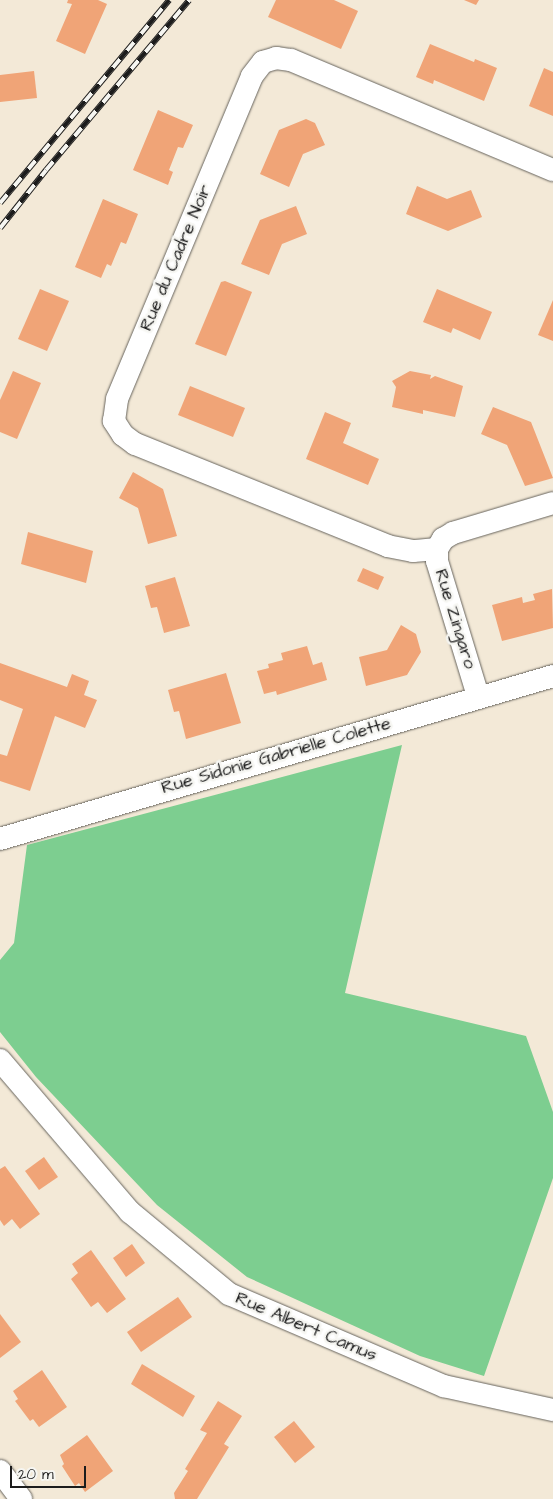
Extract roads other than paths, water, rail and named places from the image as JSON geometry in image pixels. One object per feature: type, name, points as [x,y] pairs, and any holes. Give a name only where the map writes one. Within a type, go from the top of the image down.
[{"type":"street","name":"Rue du Cadre Noir","points":[[437,549],[413,551],[388,546],[135,444],[123,435],[114,421],[118,399],[252,76],[263,62],[276,58],[290,60],[553,170]]},
{"type":"street","name":"Rue Zingaro","points":[[478,696],[437,561],[437,549],[443,539],[453,532],[553,503]]},
{"type":"street","name":"Rue Sidonie Gabrielle Colette","points":[[0,839],[478,696],[553,676]]},
{"type":"street","name":"Rue Albert Camus","points":[[0,1060],[130,1212],[230,1294],[444,1386],[553,1410]]},
{"type":"street","points":[[0,1471],[21,1499]]},
{"type":"railway","points":[[0,203],[169,0]]},
{"type":"railway","points":[[0,228],[46,170],[189,0]]}]
